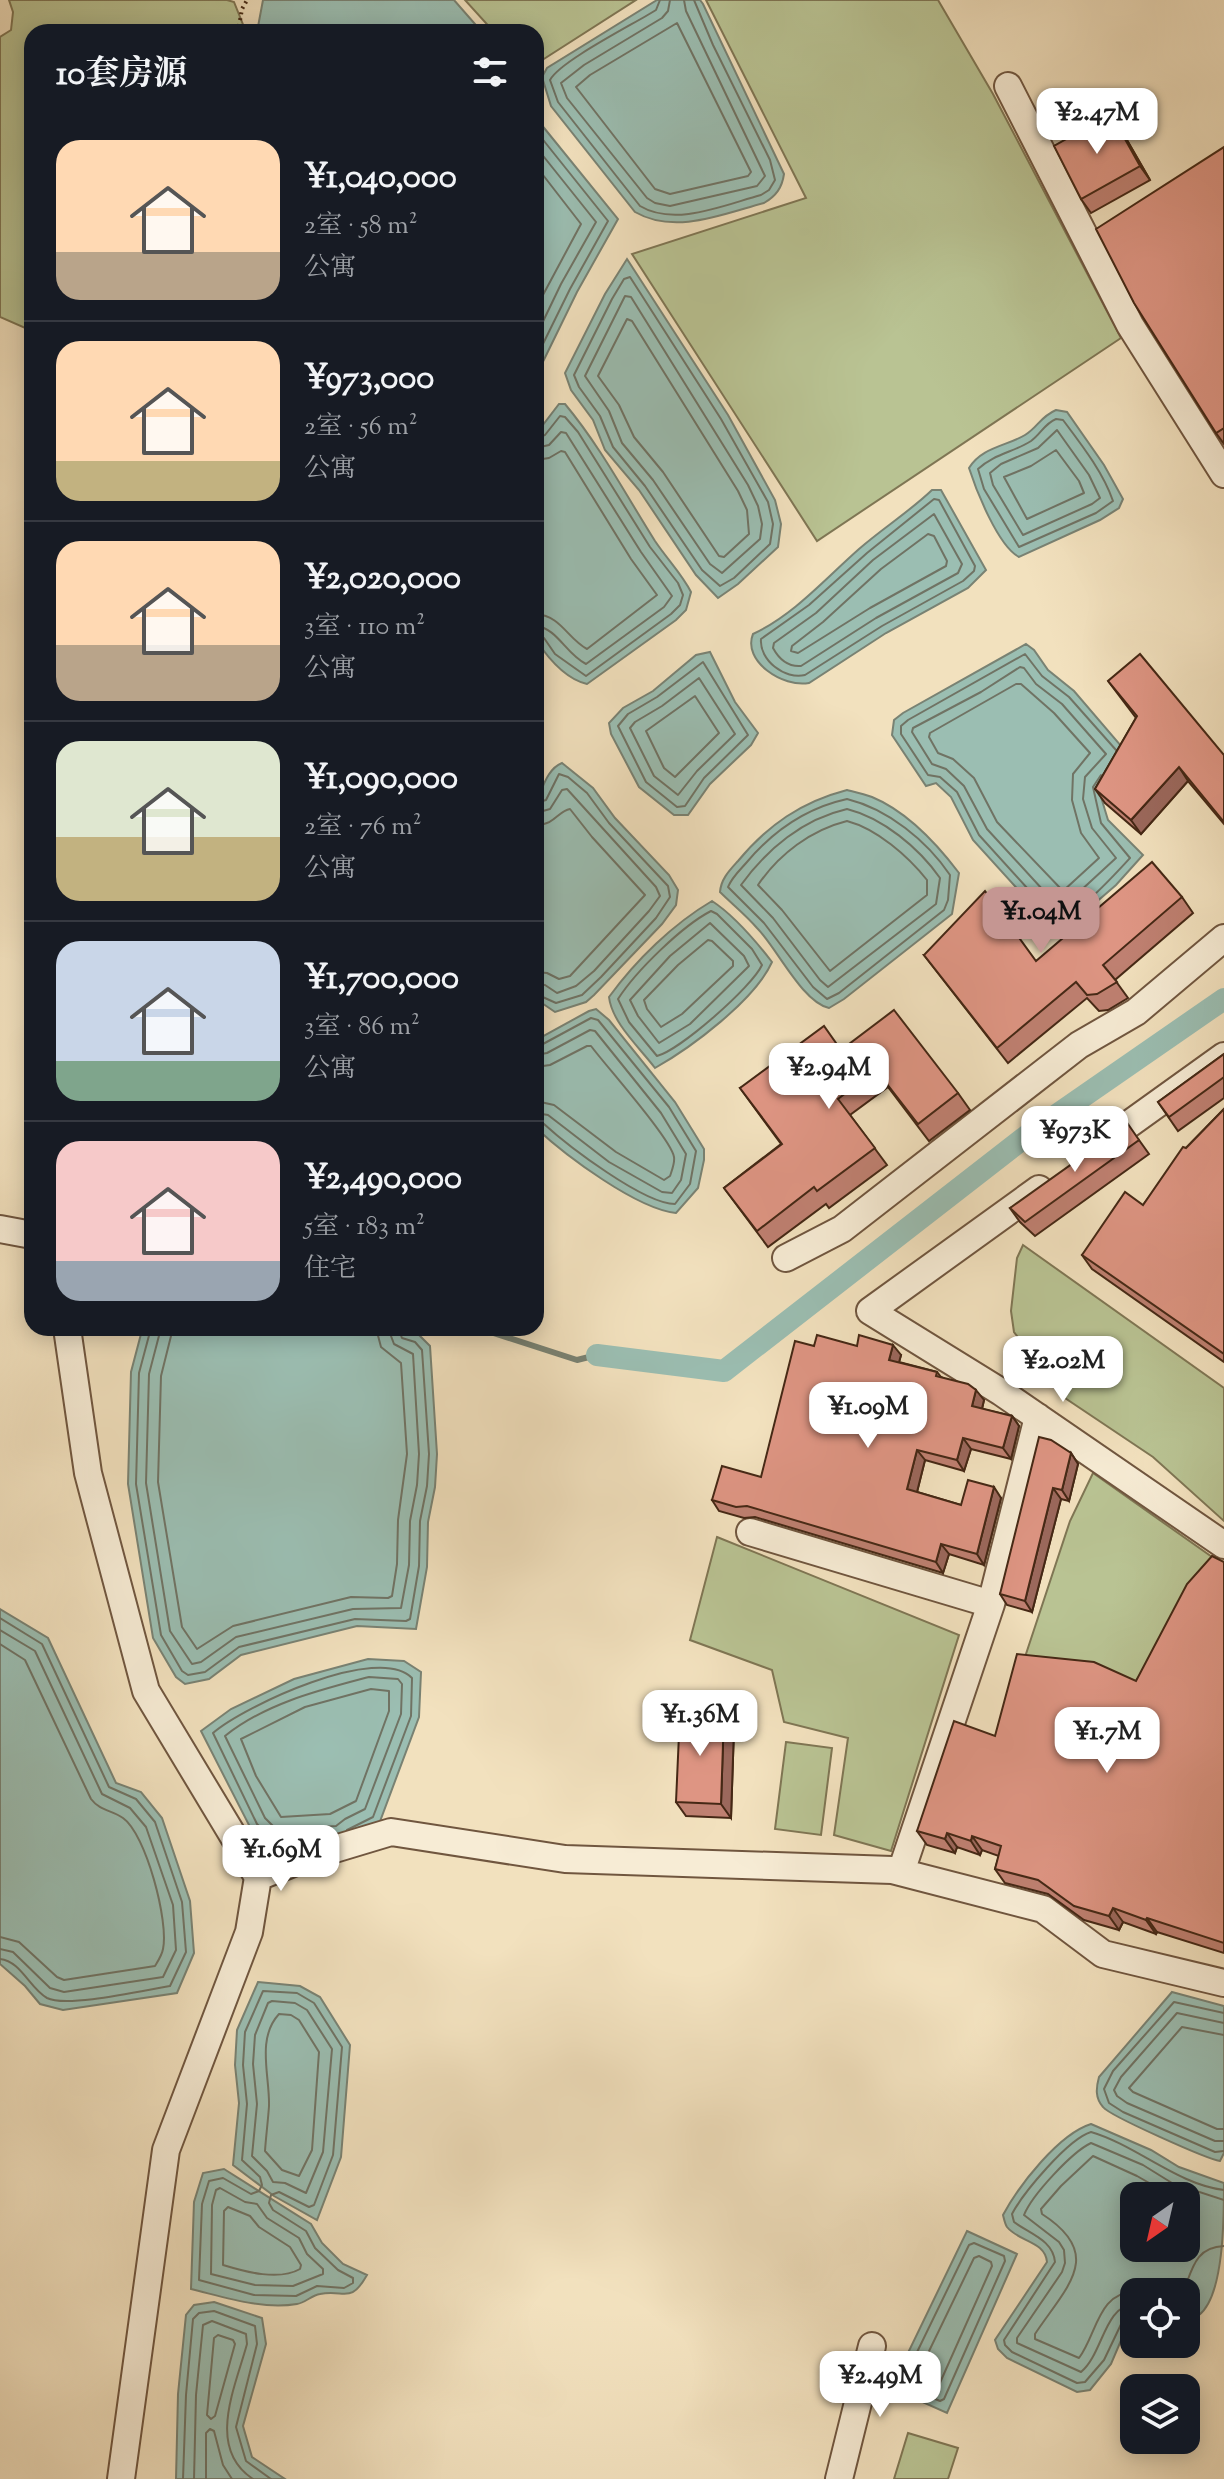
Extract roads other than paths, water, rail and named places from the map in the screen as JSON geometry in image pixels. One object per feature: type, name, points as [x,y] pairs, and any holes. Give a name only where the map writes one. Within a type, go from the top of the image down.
[{"type":"street","points":[[1008,86],[1130,325],[1224,474]]},
{"type":"street","points":[[786,1258],[842,1229],[1079,1045],[1136,1012],[1224,938]]},
{"type":"street","points":[[1085,1156],[1224,1056]]},
{"type":"street","points":[[1060,1174],[870,1311],[1038,1417],[1224,1545]]},
{"type":"street","points":[[0,1229],[24,1234]]},
{"type":"street","points":[[68,1336],[88,1473],[146,1691],[258,1877],[249,1932],[166,2150],[121,2479]]},
{"type":"street","points":[[901,1872],[991,1604],[1038,1417]]},
{"type":"street","points":[[750,1532],[991,1604]]},
{"type":"street","points":[[258,1877],[308,1857],[391,1832],[565,1859],[892,1870],[1043,1909],[1103,1954],[1224,1983]]},
{"type":"street","points":[[839,2479],[872,2346]]},
{"type":"water","points":[[263,0],[454,0],[475,24],[258,24]]},
{"type":"water","points":[[657,0],[700,0],[784,174],[778,191],[764,203],[699,220],[666,222],[635,212],[551,106],[544,83],[547,68]]},
{"type":"water","points":[[544,128],[618,219],[544,360]]},
{"type":"water","points":[[627,259],[728,415],[775,500],[781,524],[778,547],[718,598],[696,575],[639,490],[605,450],[593,420],[571,390],[565,373],[605,294]]},
{"type":"water","points":[[559,404],[565,404],[691,592],[686,610],[676,620],[587,684],[564,673],[544,650],[544,424]]},
{"type":"water","points":[[1056,410],[1067,412],[1104,465],[1123,499],[1119,508],[1100,520],[1019,557],[1003,542],[996,530],[969,468],[981,456],[1025,435]]},
{"type":"water","points":[[932,490],[941,490],[986,570],[968,588],[886,633],[809,683],[777,677],[759,663],[753,654],[753,634],[796,606],[859,549]]},
{"type":"water","points":[[1026,644],[1048,670],[1074,691],[1128,754],[1101,797],[1108,820],[1143,855],[1116,885],[1072,923],[1055,923],[1043,917],[973,840],[951,797],[936,783],[926,786],[892,735],[894,720],[903,713]]},
{"type":"water","points":[[710,652],[735,702],[758,733],[751,745],[710,784],[688,815],[674,815],[639,787],[611,734],[609,723],[623,708],[653,691],[696,655]]},
{"type":"water","points":[[562,763],[593,788],[615,818],[669,875],[678,890],[676,905],[662,924],[594,995],[586,1002],[555,1012],[544,1004],[544,785]]},
{"type":"water","points":[[847,790],[872,797],[897,811],[931,840],[959,873],[952,914],[829,1008],[809,996],[765,937],[720,892],[729,872],[761,836],[800,808]]},
{"type":"water","points":[[712,901],[737,921],[772,962],[764,977],[737,1007],[704,1035],[655,1068],[621,1026],[609,997],[656,944],[683,920]]},
{"type":"water","points":[[596,1009],[609,1020],[675,1102],[704,1149],[698,1188],[676,1213],[622,1192],[544,1135],[544,1036]]},
{"type":"water","points":[[140,1336],[420,1336],[430,1346],[437,1454],[428,1522],[427,1567],[416,1629],[357,1626],[241,1655],[209,1679],[185,1684],[176,1677],[153,1638],[128,1484],[131,1372]]},
{"type":"water","points":[[0,1609],[48,1638],[116,1783],[141,1792],[162,1818],[190,1901],[194,1953],[177,1993],[63,2010],[40,2004],[0,1964]]},
{"type":"water","points":[[368,1659],[404,1661],[421,1672],[419,1717],[379,1824],[350,1843],[270,1849],[251,1829],[201,1731],[231,1709],[294,1679]]},
{"type":"water","points":[[258,1982],[300,1986],[320,1997],[350,2045],[341,2157],[317,2220],[274,2196],[233,2165],[239,2103],[235,2065],[237,2030]]},
{"type":"water","points":[[1172,1992],[1224,2006],[1224,2153],[1220,2161],[1122,2119],[1103,2107],[1097,2096],[1099,2077]]},
{"type":"water","points":[[1091,2124],[1151,2150],[1179,2167],[1224,2183],[1221,2255],[1207,2305],[1200,2314],[1200,2278],[1120,2278],[1120,2343],[1111,2364],[1090,2390],[1077,2392],[1007,2358],[998,2349],[995,2340],[1047,2262],[1042,2250],[1007,2227],[1003,2215],[1041,2162],[1066,2138]]},
{"type":"water","points":[[224,2169],[311,2224],[322,2243],[343,2264],[367,2275],[356,2290],[346,2294],[320,2294],[300,2303],[270,2305],[243,2302],[191,2289],[194,2202],[203,2173]]},
{"type":"water","points":[[967,2231],[1017,2254],[947,2413],[891,2388]]},
{"type":"water","points":[[214,2302],[262,2318],[266,2344],[243,2426],[252,2457],[285,2479],[176,2479],[178,2394],[186,2315],[194,2305]]},
{"type":"waterway","points":[[597,1355],[724,1371],[1029,1134],[1224,999]]},
{"type":"waterway","points":[[503,1336],[577,1360],[597,1355]]}]
